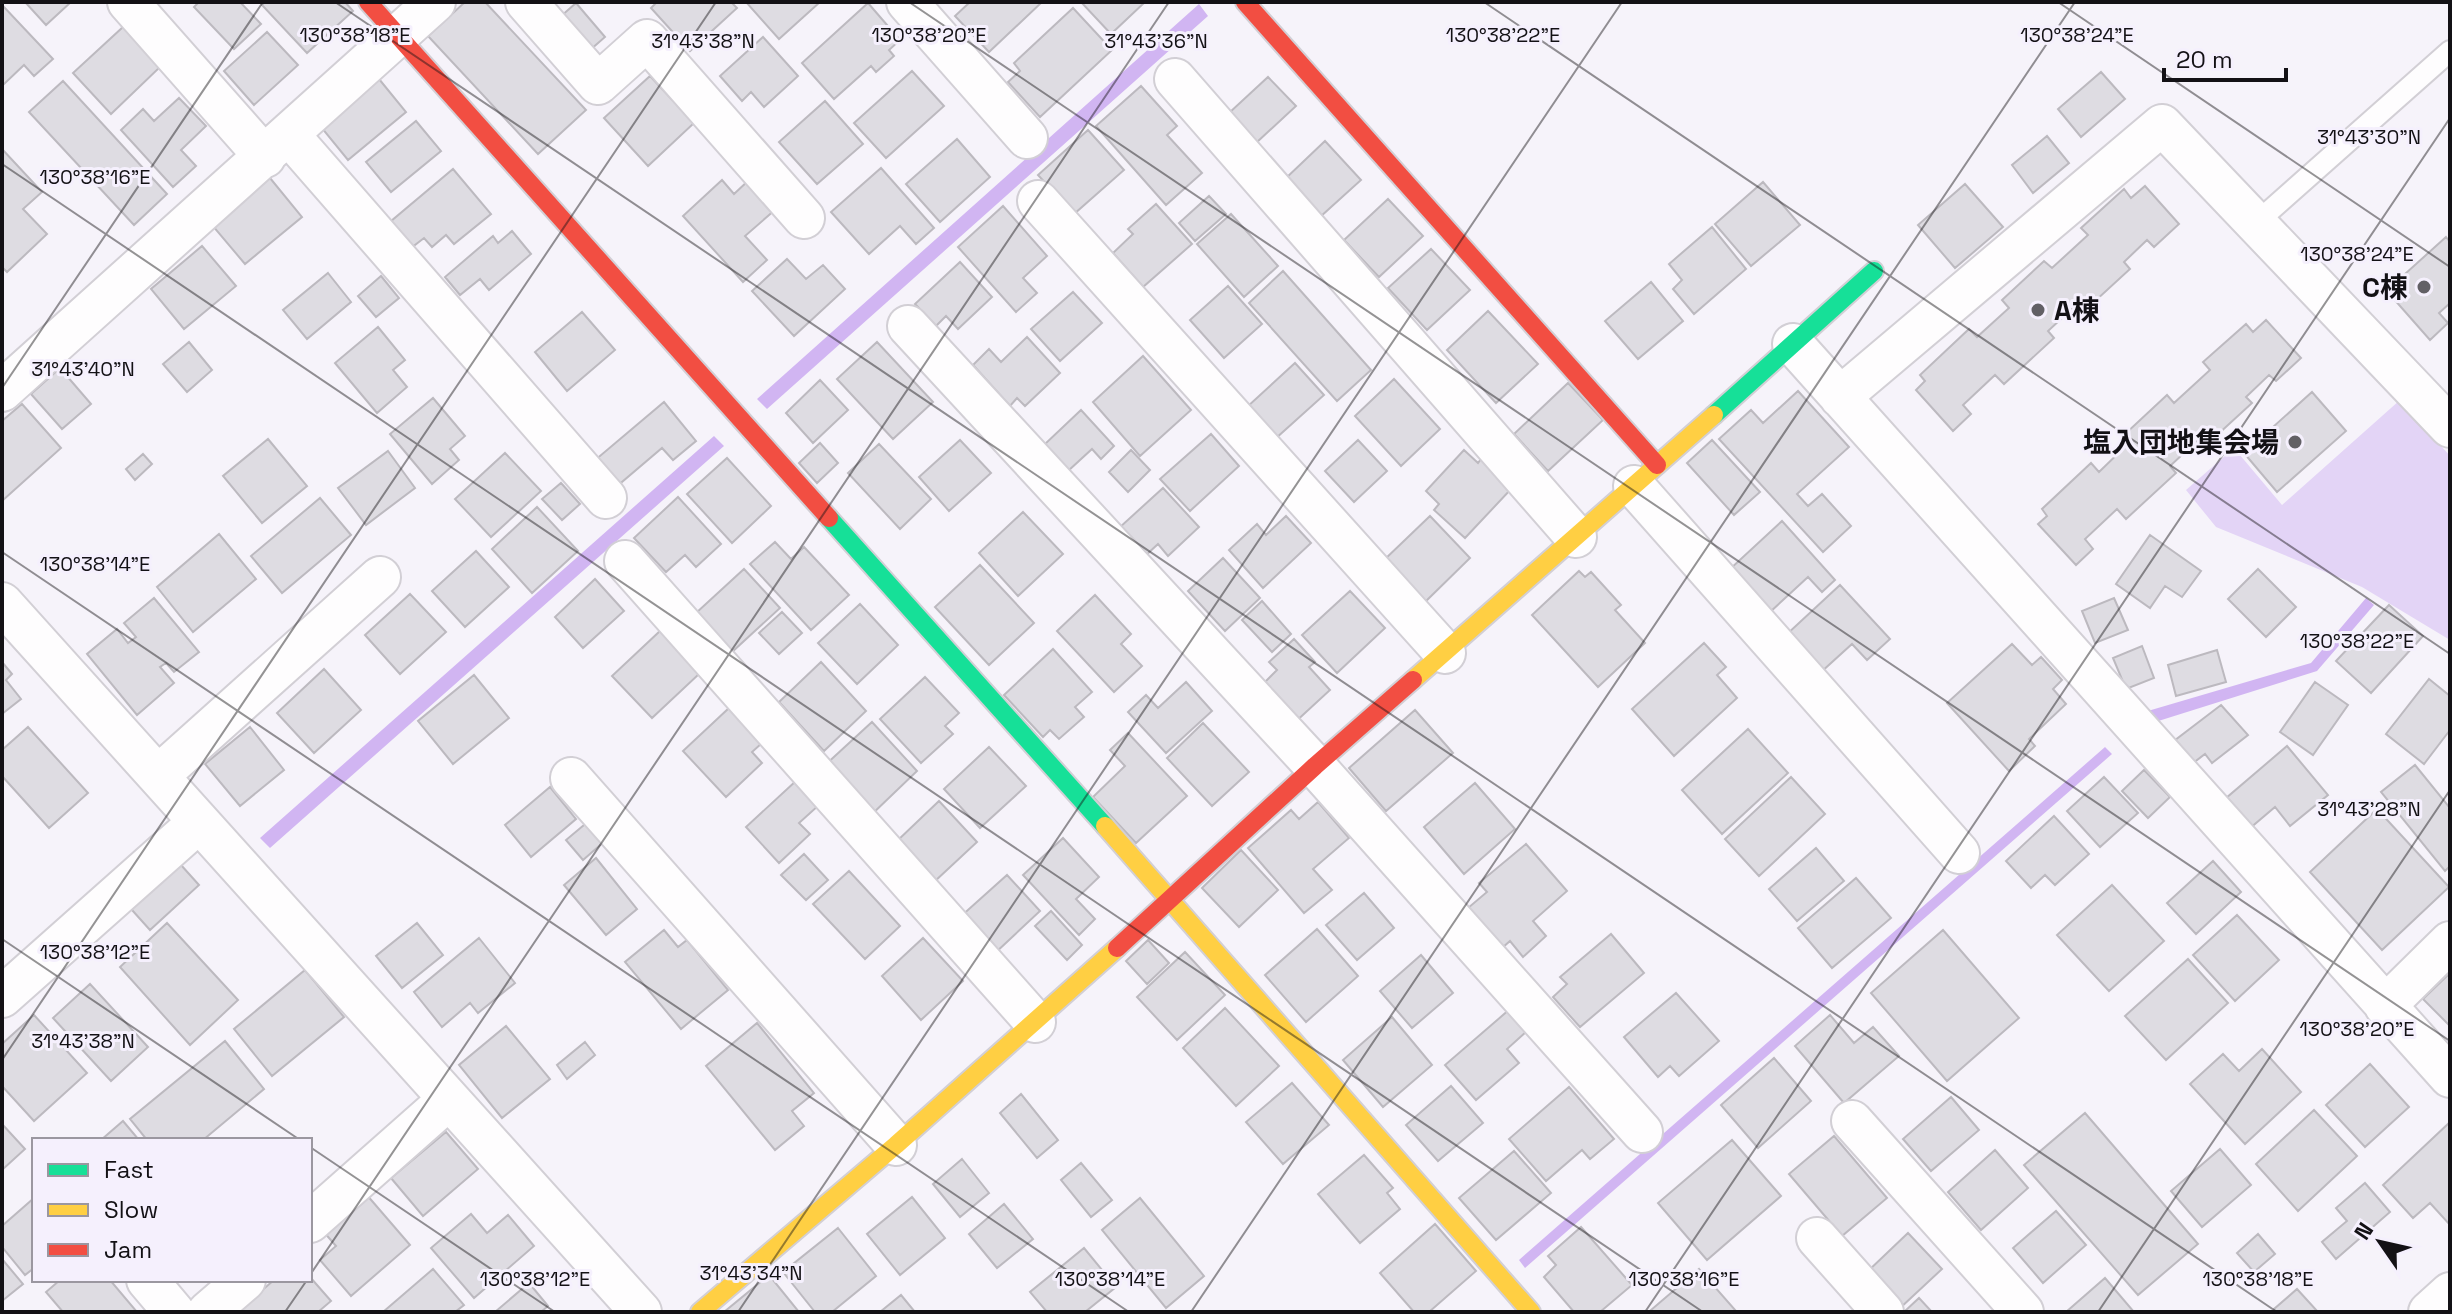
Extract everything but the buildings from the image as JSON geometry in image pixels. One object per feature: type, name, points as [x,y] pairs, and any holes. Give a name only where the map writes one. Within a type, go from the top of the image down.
[{"type":"street","points":[[128,2],[277,146],[606,498]]},
{"type":"street","points":[[368,2],[1171,900],[1531,1312]]},
{"type":"street","points":[[2,391],[435,2]]},
{"type":"street","points":[[526,2],[598,84],[647,40],[804,218]]},
{"type":"street","points":[[907,2],[1027,138]]},
{"type":"street","points":[[1245,2],[1646,476],[1959,853]]},
{"type":"street","points":[[1175,79],[1576,537]]},
{"type":"street","points":[[1840,397],[2162,125],[2450,427]]},
{"type":"street","points":[[1038,201],[1445,653]]},
{"type":"street","points":[[700,1312],[1035,1022],[1315,766],[1874,271]]},
{"type":"street","points":[[908,326],[1315,766],[1642,1132]]},
{"type":"street","points":[[1793,344],[2450,1077]]},
{"type":"street","points":[[625,561],[1035,1022]]},
{"type":"street","points":[[158,776],[380,577]]},
{"type":"street","points":[[3,608],[641,1312]]},
{"type":"street","points":[[571,778],[896,1145]]},
{"type":"street","points":[[2,997],[199,822]]},
{"type":"street","points":[[2385,1006],[2450,942]]},
{"type":"street","points":[[312,1220],[448,1100]]},
{"type":"street","points":[[1852,1121],[2023,1312]]},
{"type":"street","points":[[1817,1238],[1883,1312]]},
{"type":"street","points":[[149,1282],[174,1312]]},
{"type":"street","points":[[208,1312],[243,1282]]},
{"type":"lane","points":[[2256,223],[2450,51]]},
{"type":"shaded area","points":[[1199,4],[1208,16],[767,409],[757,399]]},
{"type":"shaded area","points":[[2400,400],[2450,456],[2450,640],[2362,587],[2216,527],[2186,490],[2234,448],[2282,505]]},
{"type":"shaded area","points":[[714,436],[724,446],[270,848],[260,838]]},
{"type":"shaded area","points":[[2366,598],[2374,605],[2317,671],[2152,723],[2141,713],[2311,663]]},
{"type":"shaded area","points":[[2105,747],[2112,754],[1525,1268],[1519,1260]]},
{"type":"traffic: fast","points":[[1714,415],[1874,271]]},
{"type":"traffic: fast","points":[[829,518],[1105,826]]},
{"type":"traffic: slow","points":[[1413,680],[1714,415]]},
{"type":"traffic: slow","points":[[1105,826],[1531,1312]]},
{"type":"traffic: slow","points":[[700,1312],[896,1145],[1117,948]]},
{"type":"traffic: jam","points":[[368,2],[829,518]]},
{"type":"traffic: jam","points":[[1245,2],[1657,465]]},
{"type":"traffic: jam","points":[[1117,948],[1413,680]]},
{"type":"place","name":"C棟","points":[[2424,287]]},
{"type":"place","name":"A棟","points":[[2038,310]]},
{"type":"place","name":"塩入団地集会場","points":[[2295,442]]}]
